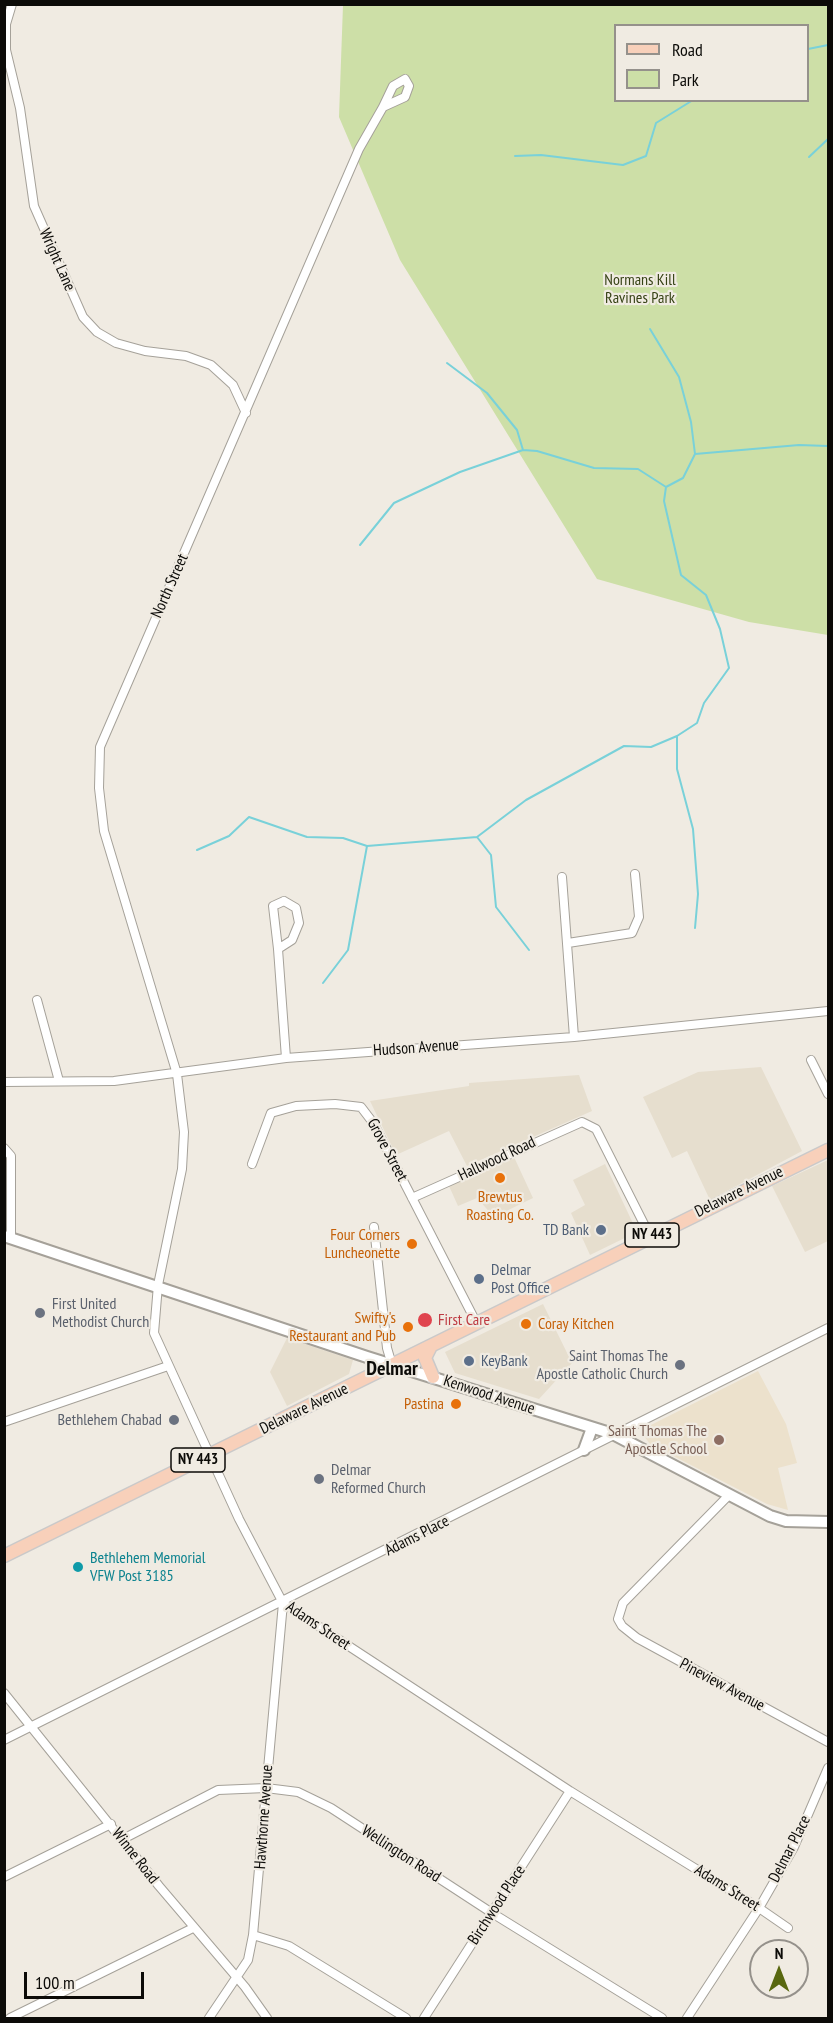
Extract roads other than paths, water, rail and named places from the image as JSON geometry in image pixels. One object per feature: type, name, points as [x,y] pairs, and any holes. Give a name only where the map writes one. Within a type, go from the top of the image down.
[{"type":"main road","name":"Delaware Avenue","points":[[4,1556],[828,1150]]},
{"type":"main road","points":[[431,1346],[425,1358],[433,1377]]},
{"type":"street","name":"Wright Lane","points":[[12,4],[7,18],[6,50],[20,108],[34,206],[83,317],[98,333],[116,343],[145,351],[186,356],[211,365],[233,385],[246,413]]},
{"type":"street","name":"North Street","points":[[178,1083],[104,831],[99,760],[106,729],[246,413],[359,149],[382,107]]},
{"type":"street","points":[[568,943],[632,933],[639,918],[635,874]]},
{"type":"street","points":[[562,877],[574,1037]]},
{"type":"street","points":[[278,949],[292,940],[299,923],[296,908],[284,901],[273,906],[286,1058]]},
{"type":"street","points":[[37,1000],[59,1082]]},
{"type":"street","name":"Hudson Avenue","points":[[4,1082],[114,1081],[286,1058],[574,1037],[828,1011]]},
{"type":"street","points":[[811,1060],[828,1094]]},
{"type":"street","name":"Adams Street","points":[[178,1083],[184,1132],[184,1158],[166,1256],[158,1285],[154,1333],[209,1454],[283,1603],[570,1791],[788,1928]]},
{"type":"street","name":"Grove Street","points":[[252,1164],[271,1113],[296,1106],[352,1105],[367,1113],[477,1324]]},
{"type":"street","name":"Hallwood Road","points":[[412,1198],[582,1122],[597,1129],[650,1236]]},
{"type":"street","points":[[4,1148],[11,1156],[8,1237]]},
{"type":"street","points":[[374,1227],[387,1348],[392,1365]]},
{"type":"street","name":"Kenwood Avenue","points":[[8,1237],[158,1285],[392,1365],[613,1434],[729,1496],[786,1521],[828,1522]]},
{"type":"street","name":"Adams Place","points":[[4,1740],[283,1603],[613,1434],[828,1328]]},
{"type":"street","points":[[4,1422],[168,1366]]},
{"type":"street","points":[[584,1450],[592,1428]]},
{"type":"street","name":"Pineview Avenue","points":[[729,1496],[623,1603],[619,1610],[620,1623],[637,1638],[828,1742]]},
{"type":"street","name":"Hawthorne Avenue","points":[[209,2019],[235,1975],[248,1960],[253,1935],[283,1603]]},
{"type":"street","name":"Winne Road","points":[[4,1692],[194,1928],[235,1975],[267,2019]]},
{"type":"street","name":"Delmar Place","points":[[687,2019],[759,1908],[794,1847],[828,1768]]},
{"type":"street","name":"Wellington Road","points":[[123,1839],[218,1790],[266,1788],[298,1792],[314,1798],[662,2019]]},
{"type":"street","name":"Birchwood Place","points":[[424,2019],[570,1791]]},
{"type":"street","points":[[4,1877],[111,1824]]},
{"type":"street","points":[[10,2019],[194,1928]]},
{"type":"street","points":[[253,1935],[289,1946],[406,2019]]},
{"type":"waterway","points":[[809,49],[828,45]]},
{"type":"waterway","points":[[515,156],[541,155],[623,165],[646,156],[656,123],[690,102]]},
{"type":"waterway","points":[[809,157],[828,139]]},
{"type":"waterway","points":[[650,329],[679,377],[691,422],[695,454]]},
{"type":"waterway","points":[[447,363],[487,393],[517,430],[523,450]]},
{"type":"waterway","points":[[323,983],[348,950],[367,846],[477,837],[526,800],[624,746],[651,747],[677,736],[697,723],[704,703],[729,668],[720,629],[706,595],[681,575],[664,501],[666,487],[683,478],[695,454],[799,445],[828,446]]},
{"type":"waterway","points":[[360,545],[394,503],[460,472],[523,450],[537,451],[594,468],[638,469],[666,487]]},
{"type":"waterway","points":[[677,736],[677,769],[693,829],[698,894],[695,928]]},
{"type":"waterway","points":[[197,850],[229,836],[249,817],[307,837],[343,838],[367,846]]},
{"type":"waterway","points":[[477,837],[491,855],[496,907],[529,950]]},
{"type":"place","name":"Brewtus Roasting Co.","points":[[500,1178]]},
{"type":"place","name":"TD Bank","points":[[601,1230]]},
{"type":"place","name":"Four Corners Luncheonette","points":[[412,1244]]},
{"type":"place","name":"Delmar Post Office","points":[[479,1279]]},
{"type":"place","name":"First United Methodist Church","points":[[40,1313]]},
{"type":"place","name":"First Care","points":[[425,1320]]},
{"type":"place","name":"Coray Kitchen","points":[[526,1324]]},
{"type":"place","name":"Swifty's Restaurant and Pub","points":[[408,1327]]},
{"type":"place","name":"KeyBank","points":[[469,1361]]},
{"type":"place","name":"Saint Thomas The Apostle Catholic Church","points":[[680,1365]]},
{"type":"place","name":"Pastina","points":[[456,1404]]},
{"type":"place","name":"Bethlehem Chabad","points":[[174,1420]]},
{"type":"place","name":"Saint Thomas The Apostle School","points":[[719,1440]]},
{"type":"place","name":"Delmar Reformed Church","points":[[319,1479]]},
{"type":"place","name":"Bethlehem Memorial VFW Post 3185","points":[[78,1567]]},
{"type":"district","name":"Delmar","points":[[392,1369]]},
{"type":"park label","name":"Normans Kill Ravines Park","points":[[640,289]]}]
